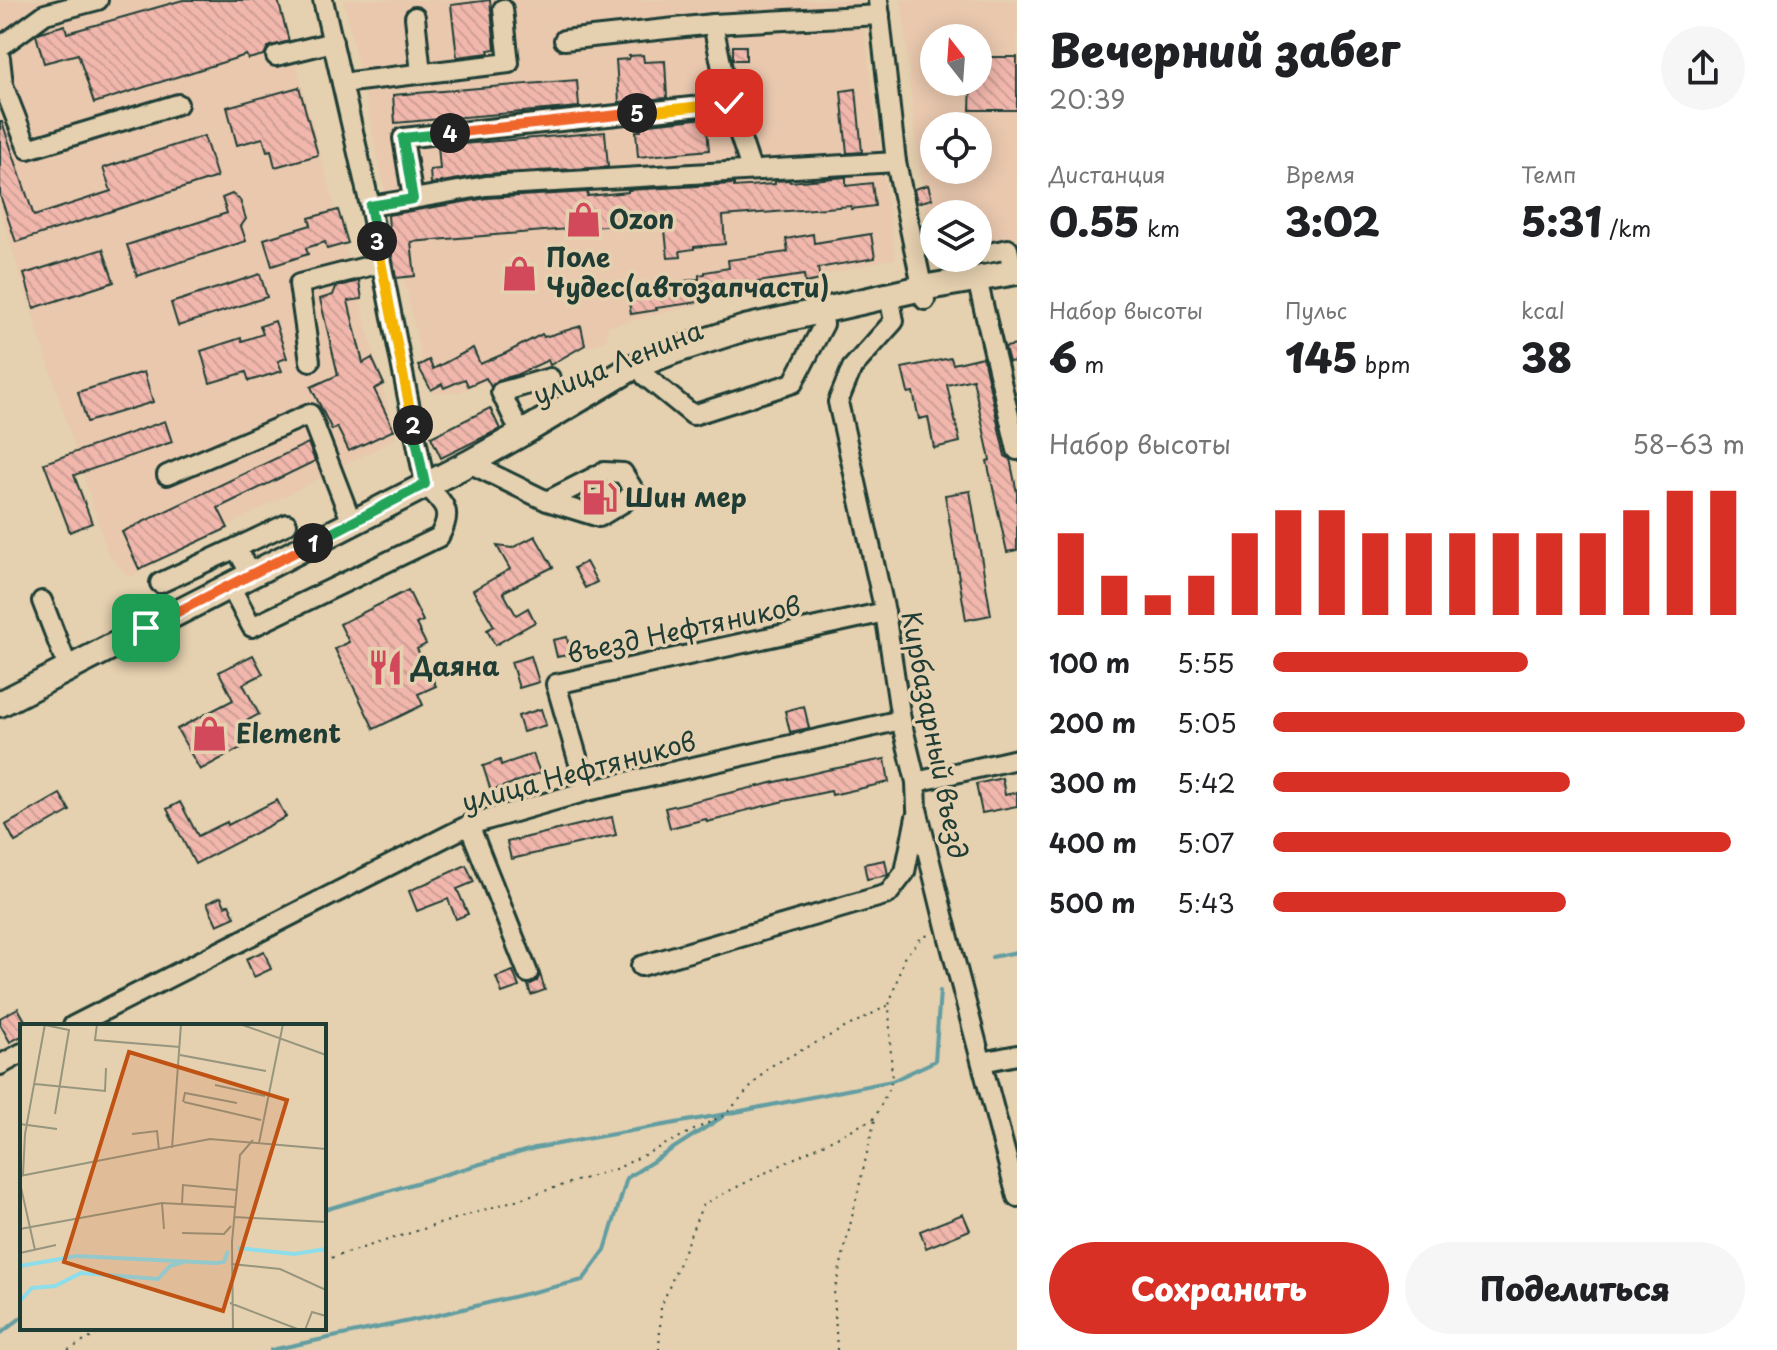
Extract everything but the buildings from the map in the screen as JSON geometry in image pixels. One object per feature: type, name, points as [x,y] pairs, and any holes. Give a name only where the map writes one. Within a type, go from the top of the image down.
[{"type":"main road","name":"улица Ленина","points":[[0,704],[469,463],[635,366],[745,328],[1016,276]]},
{"type":"main road","name":"улица Ленина","points":[[521,434],[645,376],[742,344],[824,324],[890,302]]},
{"type":"street","points":[[0,47],[45,14],[98,0]]},
{"type":"street","points":[[236,548],[252,627],[439,537],[447,523],[446,507],[425,484],[370,206],[323,0]]},
{"type":"street","points":[[564,40],[879,8],[896,162],[924,294]]},
{"type":"street","points":[[342,83],[509,63],[503,9]]},
{"type":"street","points":[[415,17],[421,73]]},
{"type":"street","points":[[713,24],[729,103],[751,169]]},
{"type":"street","points":[[276,56],[333,42]]},
{"type":"street","points":[[0,58],[3,85],[28,149],[178,104]]},
{"type":"street","points":[[413,199],[403,138],[729,103]]},
{"type":"street","points":[[370,206],[486,186],[896,162]]},
{"type":"street","points":[[992,252],[1008,249],[1016,276]]},
{"type":"street","points":[[310,361],[299,284],[381,263]]},
{"type":"street","points":[[978,285],[1017,450]]},
{"type":"street","name":"Кирбазарный въезд","points":[[890,302],[894,321],[852,368],[838,402],[885,612],[901,720],[916,782],[917,809],[1017,1197]]},
{"type":"street","points":[[645,376],[693,415],[793,383],[824,324]]},
{"type":"street","points":[[521,434],[501,392],[550,378]]},
{"type":"street","points":[[167,475],[310,414],[352,523]]},
{"type":"street","points":[[469,463],[547,501]]},
{"type":"street","points":[[160,583],[287,524]]},
{"type":"street","points":[[42,601],[68,668]]},
{"type":"street","name":"въезд Нефтяников","points":[[587,791],[556,684],[885,612]]},
{"type":"street","name":"улица Нефтяников","points":[[77,1024],[469,825],[587,791],[901,720]]},
{"type":"street","points":[[916,782],[1017,759]]},
{"type":"street","points":[[641,966],[888,894],[905,872],[917,809]]},
{"type":"street","points":[[469,825],[528,973]]},
{"type":"street","points":[[0,1065],[20,1054]]},
{"type":"street","points":[[982,1062],[1017,1055]]},
{"type":"path","points":[[837,1350],[834,1294],[875,1118],[892,1081],[889,1005],[904,958],[922,937],[947,931]]},
{"type":"path","points":[[326,1259],[618,1168],[726,1114],[769,1067],[889,1005]]},
{"type":"path","points":[[659,1350],[661,1307],[703,1204],[875,1118]]},
{"type":"path","points":[[68,1350],[105,1330]]},
{"type":"shaded area","points":[[0,0],[279,0],[396,438],[129,577],[108,553],[0,210]]},
{"type":"shaded area","points":[[344,0],[860,0],[895,258],[608,326],[606,340],[456,392],[434,393],[426,379]]},
{"type":"shaded area","points":[[902,0],[1017,0],[1017,241],[992,245],[992,200],[924,200],[922,184],[992,184],[992,112],[920,112],[920,170]]},
{"type":"waterway","points":[[992,957],[1017,952]]},
{"type":"waterway","points":[[326,1209],[535,1148],[892,1081],[935,1061],[940,991]]},
{"type":"waterway","points":[[271,1350],[438,1315],[583,1280],[605,1250],[627,1178],[722,1117]]},
{"type":"waterway","points":[[0,1334],[20,1319]]},
{"type":"place","name":"Ozon","points":[[583,220]]},
{"type":"place","name":"Поле Чудес(автозапчасти)","points":[[520,273]]},
{"type":"place","name":"Шин мер","points":[[599,498]]},
{"type":"place","name":"Даяна","points":[[385,667]]},
{"type":"place","name":"Element","points":[[210,734]]},
{"type":"route","points":[[146,628],[425,484],[370,206],[413,199],[403,138],[729,103]]}]
